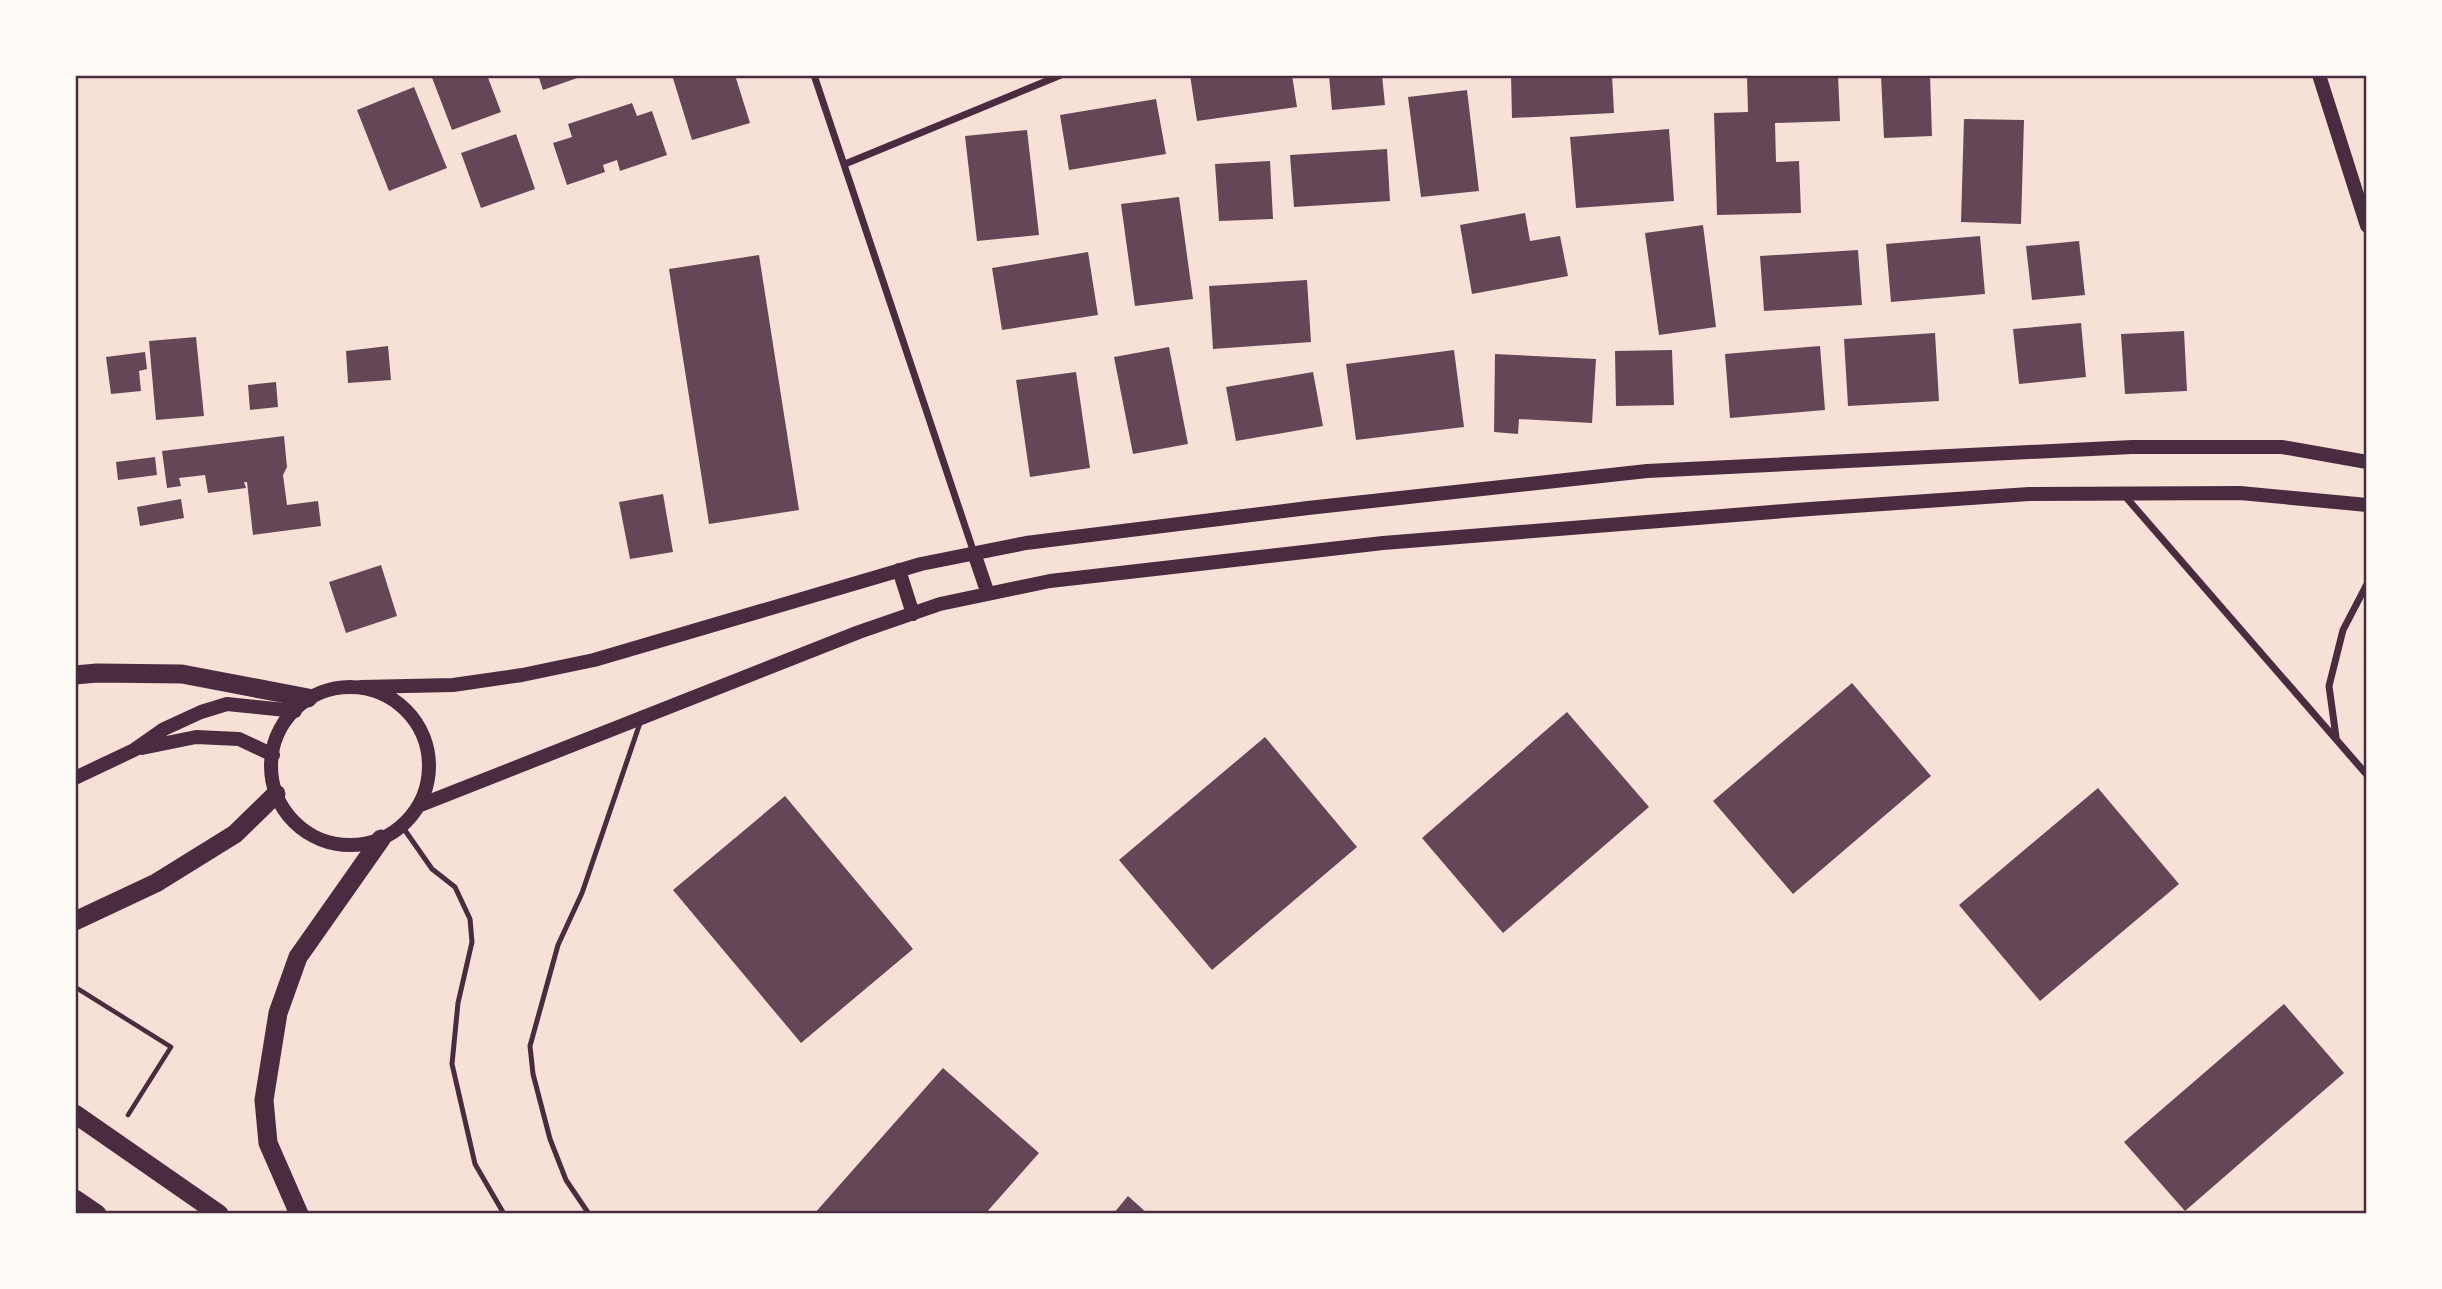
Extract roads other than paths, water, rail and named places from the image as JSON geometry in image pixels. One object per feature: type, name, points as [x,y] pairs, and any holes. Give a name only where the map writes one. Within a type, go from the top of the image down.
[{"type":"highway","points":[[75,675],[182,674],[301,704]]},
{"type":"highway","points":[[75,921],[156,883],[235,834],[276,794]]},
{"type":"highway","points":[[299,1214],[268,1143],[264,1100],[278,1013],[298,957],[381,839]]},
{"type":"highway","points":[[75,1114],[219,1214]]},
{"type":"highway","points":[[75,1199],[97,1214]]},
{"type":"main road","points":[[2319,75],[2367,226]]},
{"type":"main road","points":[[361,687],[387,696],[409,712],[423,734],[429,758],[428,783],[418,806],[402,826],[381,839],[356,845],[331,843],[308,833],[289,816],[276,794],[271,767],[275,740],[288,716],[301,704],[334,688],[361,687],[453,685],[582,663],[899,570],[1026,543],[1308,508],[1647,471],[2132,447],[2282,447],[2367,462]]},
{"type":"main road","points":[[418,806],[852,634],[940,604],[1050,581],[1383,543],[2029,494],[2240,493],[2367,505]]},
{"type":"main road","points":[[974,553],[988,594]]},
{"type":"main road","points":[[899,570],[913,614]]},
{"type":"main road","points":[[75,778],[134,750],[164,729],[201,712],[227,704],[301,704]]},
{"type":"main road","points":[[134,750],[196,737],[239,739],[273,755]]},
{"type":"street","points":[[814,75],[974,553]]},
{"type":"street","points":[[845,164],[1061,75]]},
{"type":"street","points":[[2124,494],[2367,775]]},
{"type":"street","points":[[2336,737],[2329,686],[2343,630],[2367,584]]},
{"type":"lane","points":[[589,1214],[566,1180],[550,1139],[533,1074],[530,1046],[558,945],[582,893],[642,717]]},
{"type":"lane","points":[[402,826],[432,869],[455,887],[470,919],[471,942],[458,1003],[452,1064],[475,1164],[504,1214]]}]
